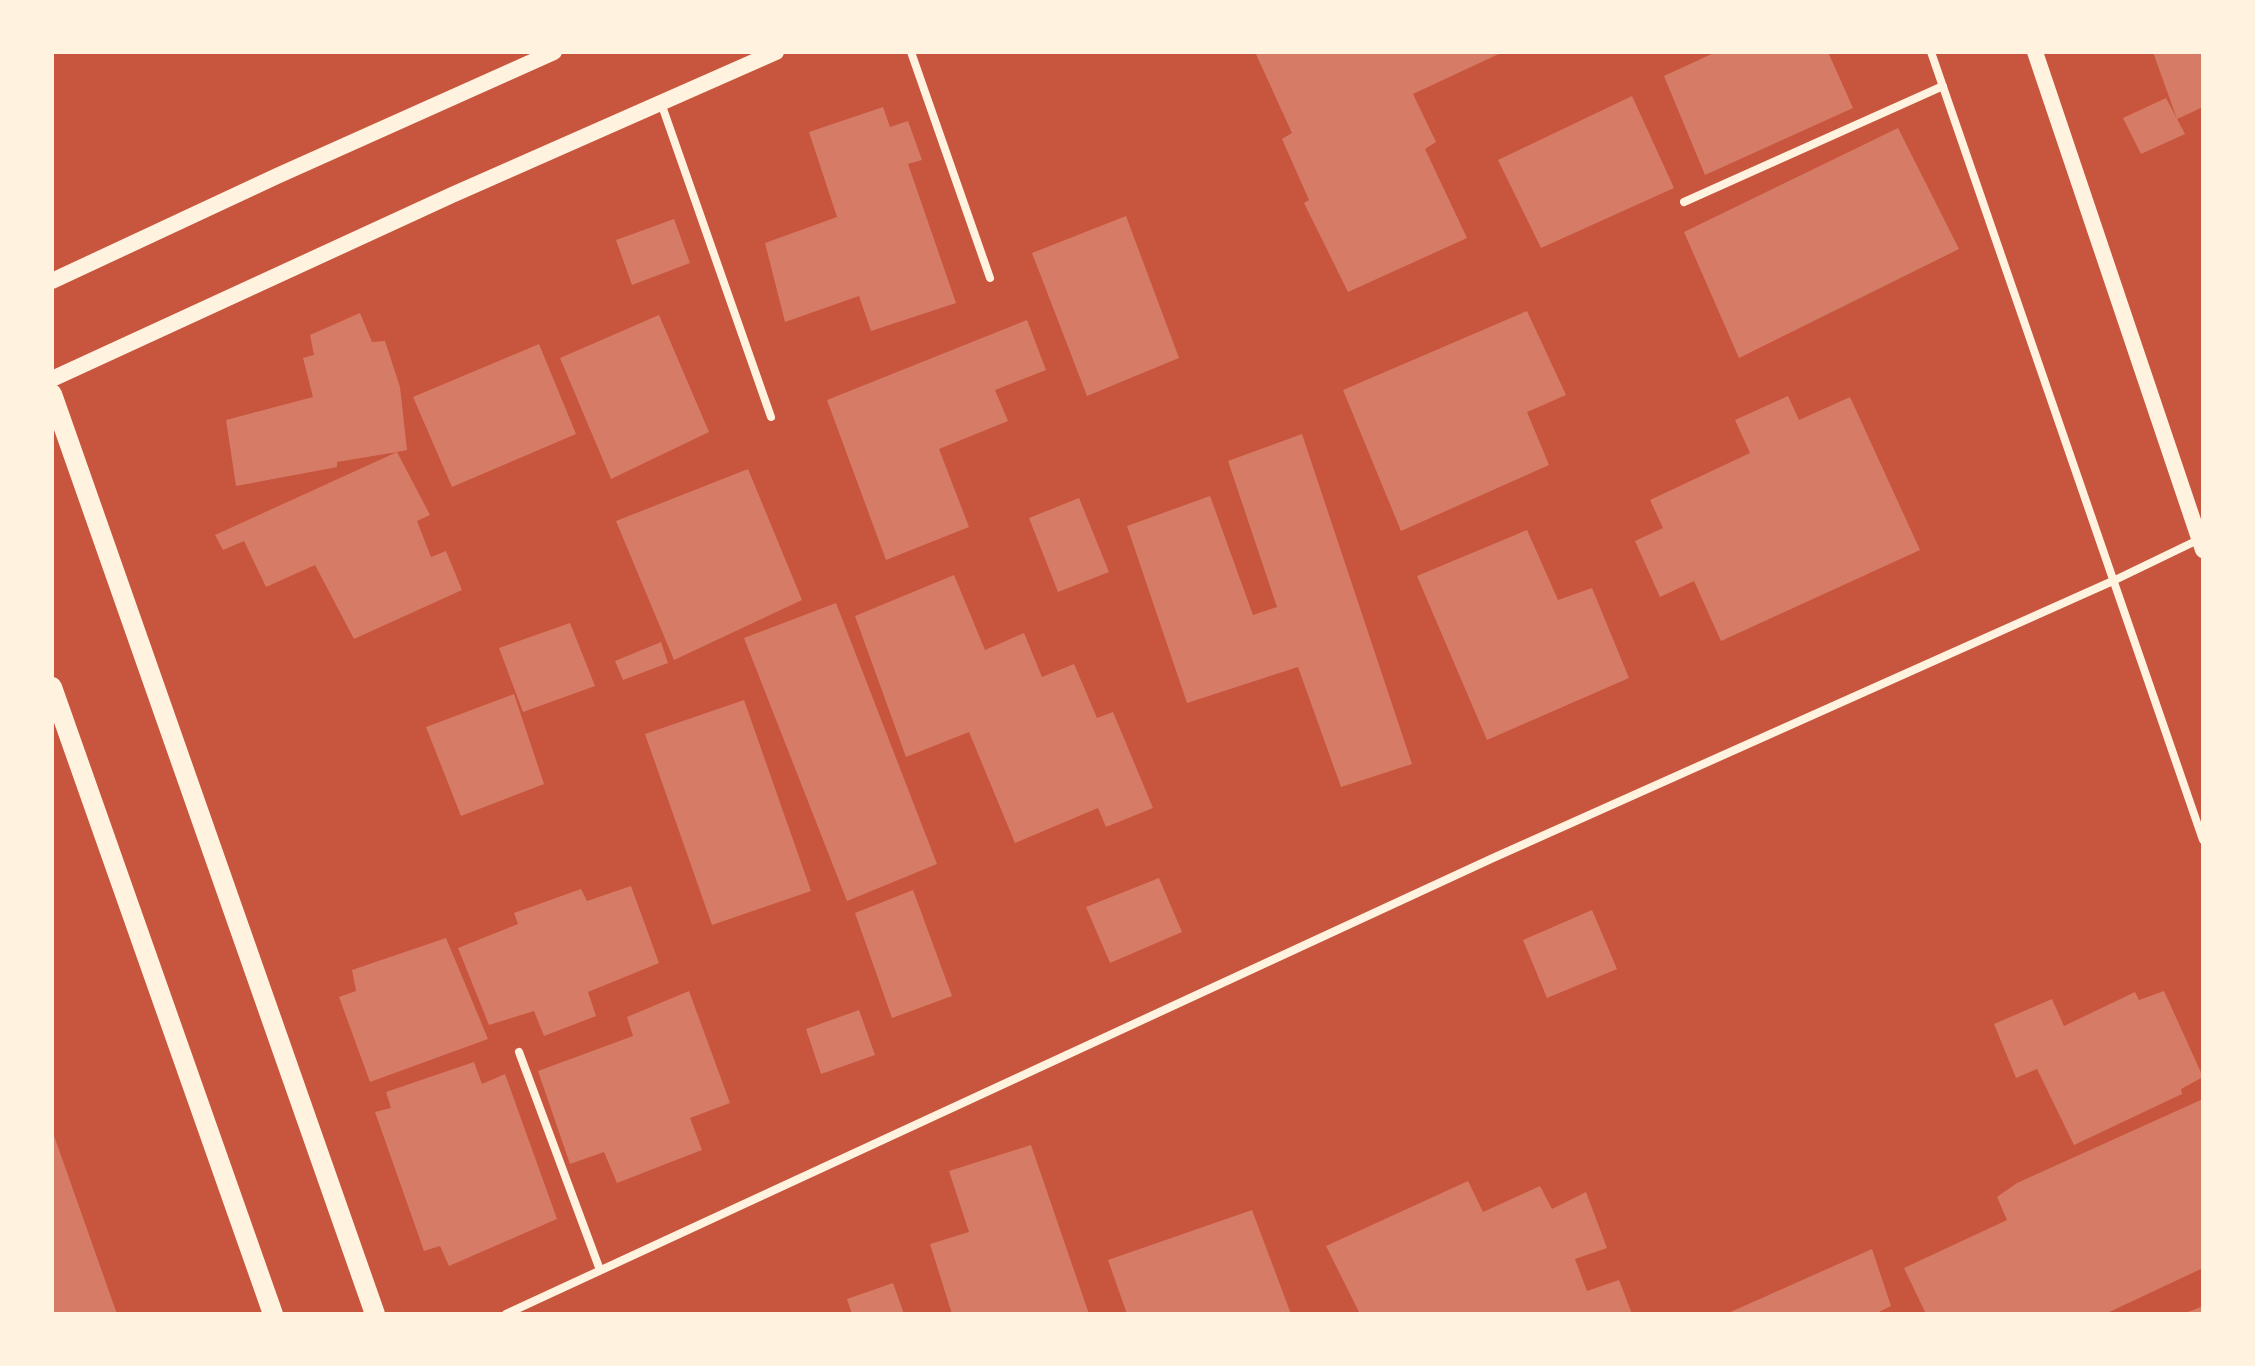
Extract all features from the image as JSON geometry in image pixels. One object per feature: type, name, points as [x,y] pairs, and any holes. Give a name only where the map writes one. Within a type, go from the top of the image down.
[{"type":"main road","points":[[52,281],[263,182],[554,52]]},
{"type":"main road","points":[[52,379],[452,195],[776,52]]},
{"type":"main road","points":[[2035,52],[2202,542]]},
{"type":"main road","points":[[52,394],[375,1314]]},
{"type":"main road","points":[[52,687],[273,1314]]},
{"type":"street","points":[[911,52],[990,278]]},
{"type":"street","points":[[1931,52],[2203,840]]},
{"type":"street","points":[[1684,202],[1943,86]]},
{"type":"street","points":[[661,103],[771,417]]},
{"type":"street","points":[[506,1314],[1493,858],[2202,542]]},
{"type":"street","points":[[519,1052],[600,1270]]},
{"type":"building","points":[[1255,52],[1503,52],[1413,94],[1436,142],[1425,149],[1467,238],[1348,292],[1304,203],[1309,200],[1282,139],[1292,133]]},
{"type":"building","points":[[1716,52],[1828,52],[1853,108],[1705,175],[1664,76]]},
{"type":"building","points":[[2153,52],[2203,52],[2203,107],[2177,119]]},
{"type":"building","points":[[1632,96],[1674,188],[1541,248],[1498,160]]},
{"type":"building","points":[[2166,98],[2185,134],[2141,154],[2123,118]]},
{"type":"building","points":[[883,107],[890,127],[908,121],[922,160],[908,164],[956,303],[871,331],[859,296],[785,322],[765,243],[837,217],[809,132]]},
{"type":"building","points":[[1898,128],[1959,249],[1739,358],[1684,232]]},
{"type":"building","points":[[1126,216],[1179,358],[1087,396],[1032,253]]},
{"type":"building","points":[[674,219],[690,263],[632,285],[616,240]]},
{"type":"building","points":[[1527,311],[1566,395],[1527,412],[1549,465],[1401,531],[1343,390]]},
{"type":"building","points":[[360,313],[372,342],[385,341],[400,387],[407,450],[337,462],[337,467],[236,486],[226,420],[313,397],[303,358],[314,355],[310,335]]},
{"type":"building","points":[[659,315],[709,432],[611,479],[560,358]]},
{"type":"building","points":[[1027,320],[1046,370],[995,390],[1008,421],[939,449],[969,527],[886,560],[827,400]]},
{"type":"building","points":[[539,344],[576,434],[452,487],[413,397]]},
{"type":"building","points":[[1788,396],[1799,420],[1850,397],[1920,550],[1721,641],[1694,581],[1660,597],[1635,541],[1663,528],[1650,500],[1750,453],[1735,420]]},
{"type":"building","points":[[1302,434],[1412,764],[1341,787],[1298,667],[1187,703],[1127,526],[1210,496],[1253,615],[1277,607],[1228,461]]},
{"type":"building","points":[[397,452],[430,515],[417,521],[431,557],[446,551],[462,590],[354,639],[315,565],[266,587],[244,541],[223,550],[215,535]]},
{"type":"building","points":[[748,469],[802,600],[674,660],[616,521]]},
{"type":"building","points":[[1079,498],[1109,572],[1058,592],[1029,518]]},
{"type":"building","points":[[1527,530],[1558,600],[1592,588],[1629,678],[1487,740],[1417,576]]},
{"type":"building","points":[[954,575],[985,650],[1024,633],[1042,677],[1074,664],[1097,718],[1113,712],[1153,808],[1106,827],[1098,808],[1015,843],[969,732],[906,757],[855,616]]},
{"type":"building","points":[[836,603],[937,864],[847,901],[744,638]]},
{"type":"building","points":[[570,623],[595,686],[523,712],[499,648]]},
{"type":"building","points":[[661,642],[668,663],[623,680],[615,661]]},
{"type":"building","points":[[514,694],[544,784],[461,816],[426,727]]},
{"type":"building","points":[[744,700],[811,891],[712,925],[645,734]]},
{"type":"building","points":[[1159,878],[1182,932],[1110,963],[1086,907]]},
{"type":"building","points":[[631,886],[659,963],[588,992],[596,1016],[544,1036],[534,1011],[489,1025],[458,948],[518,924],[514,913],[581,889],[587,901]]},
{"type":"building","points":[[913,890],[952,996],[892,1018],[855,913]]},
{"type":"building","points":[[1592,910],[1617,969],[1547,998],[1523,940]]},
{"type":"building","points":[[446,938],[488,1039],[370,1082],[339,997],[356,991],[352,970]]},
{"type":"building","points":[[689,991],[730,1103],[690,1118],[702,1150],[617,1183],[604,1152],[570,1164],[538,1071],[633,1036],[627,1017]]},
{"type":"building","points":[[2164,991],[2203,1077],[2181,1089],[2182,1094],[2074,1145],[2037,1069],[2016,1078],[1994,1024],[2052,999],[2064,1026],[2135,992],[2139,1000]]},
{"type":"building","points":[[859,1010],[875,1055],[821,1074],[806,1029]]},
{"type":"building","points":[[474,1062],[482,1084],[505,1074],[557,1219],[449,1266],[440,1246],[424,1251],[375,1112],[391,1108],[386,1092]]},
{"type":"building","points":[[2203,1099],[2203,1268],[2105,1314],[1926,1314],[1904,1268],[2007,1220],[1997,1197],[2017,1183]]},
{"type":"building","points":[[52,1130],[117,1314],[52,1314]]},
{"type":"building","points":[[1031,1145],[1089,1314],[952,1314],[930,1244],[969,1232],[949,1171]]},
{"type":"building","points":[[1468,1181],[1483,1212],[1540,1186],[1552,1209],[1586,1192],[1607,1248],[1575,1259],[1587,1291],[1619,1280],[1632,1314],[1360,1314],[1326,1246]]},
{"type":"building","points":[[1252,1210],[1291,1314],[1127,1314],[1108,1260]]},
{"type":"building","points":[[1872,1249],[1891,1306],[1875,1314],[1726,1314]]},
{"type":"building","points":[[893,1283],[904,1314],[852,1314],[847,1299]]},
{"type":"building","points":[[2203,1306],[2203,1314],[2183,1314]]}]
